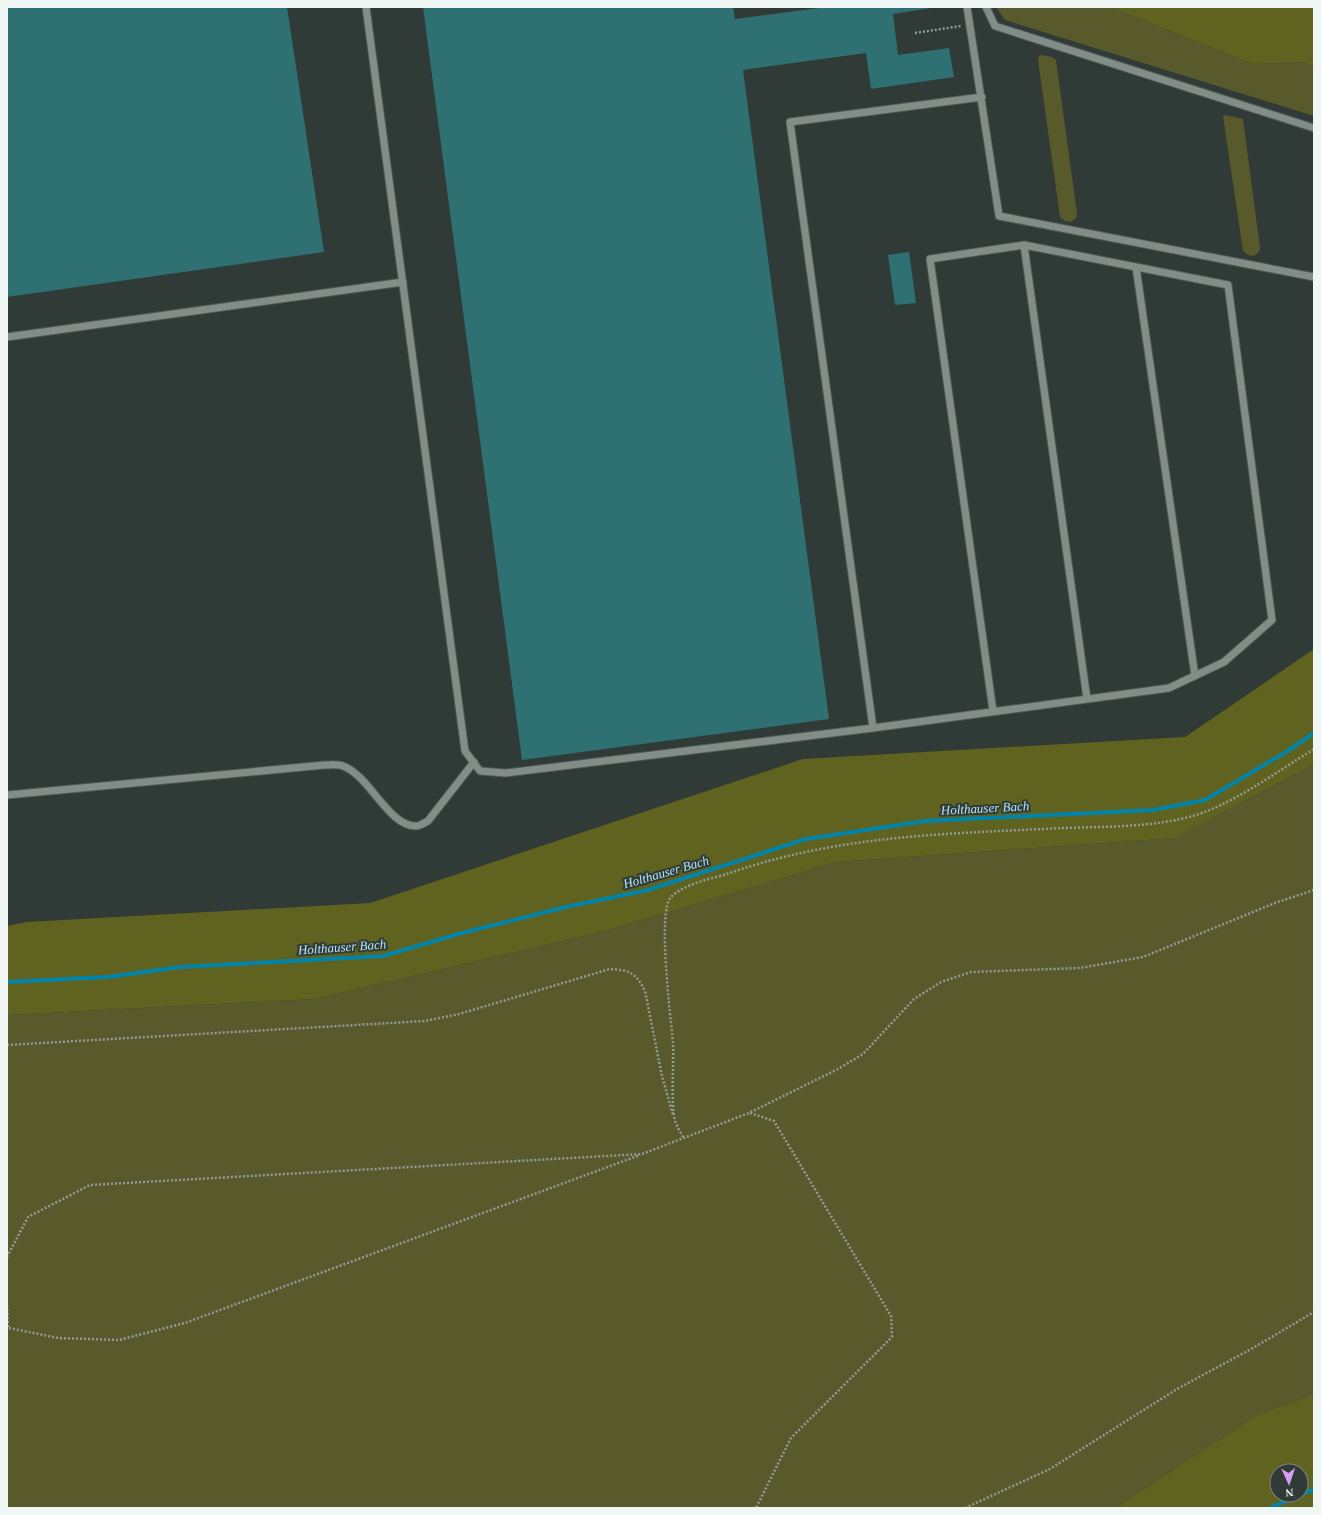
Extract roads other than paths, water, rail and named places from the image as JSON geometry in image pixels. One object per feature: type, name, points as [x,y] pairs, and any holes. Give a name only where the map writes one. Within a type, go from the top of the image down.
[{"type":"lane","points":[[366,7],[465,751],[480,771],[506,773],[873,728],[993,712],[1169,688],[1224,662],[1272,620],[1228,285],[1024,245],[930,259],[993,712]]},
{"type":"lane","points":[[967,7],[982,97],[999,216],[1314,276]]},
{"type":"lane","points":[[986,7],[995,26],[1314,128]]},
{"type":"lane","points":[[873,728],[790,122],[982,97]]},
{"type":"lane","points":[[1024,245],[1087,699]]},
{"type":"lane","points":[[1136,267],[1195,676]]},
{"type":"lane","points":[[7,337],[403,282]]},
{"type":"lane","points":[[7,795],[324,765],[343,766],[358,776],[398,819],[407,824],[418,826],[428,821],[474,762]]},
{"type":"waterway","name":"Holthauser Bach","points":[[7,982],[108,977],[180,967],[383,956],[462,933],[566,907],[648,890],[806,839],[926,821],[1153,810],[1205,800],[1286,752],[1314,733]]},
{"type":"waterway","points":[[1309,1491],[1314,1489]]},
{"type":"waterway","points":[[1270,1508],[1282,1503]]}]
